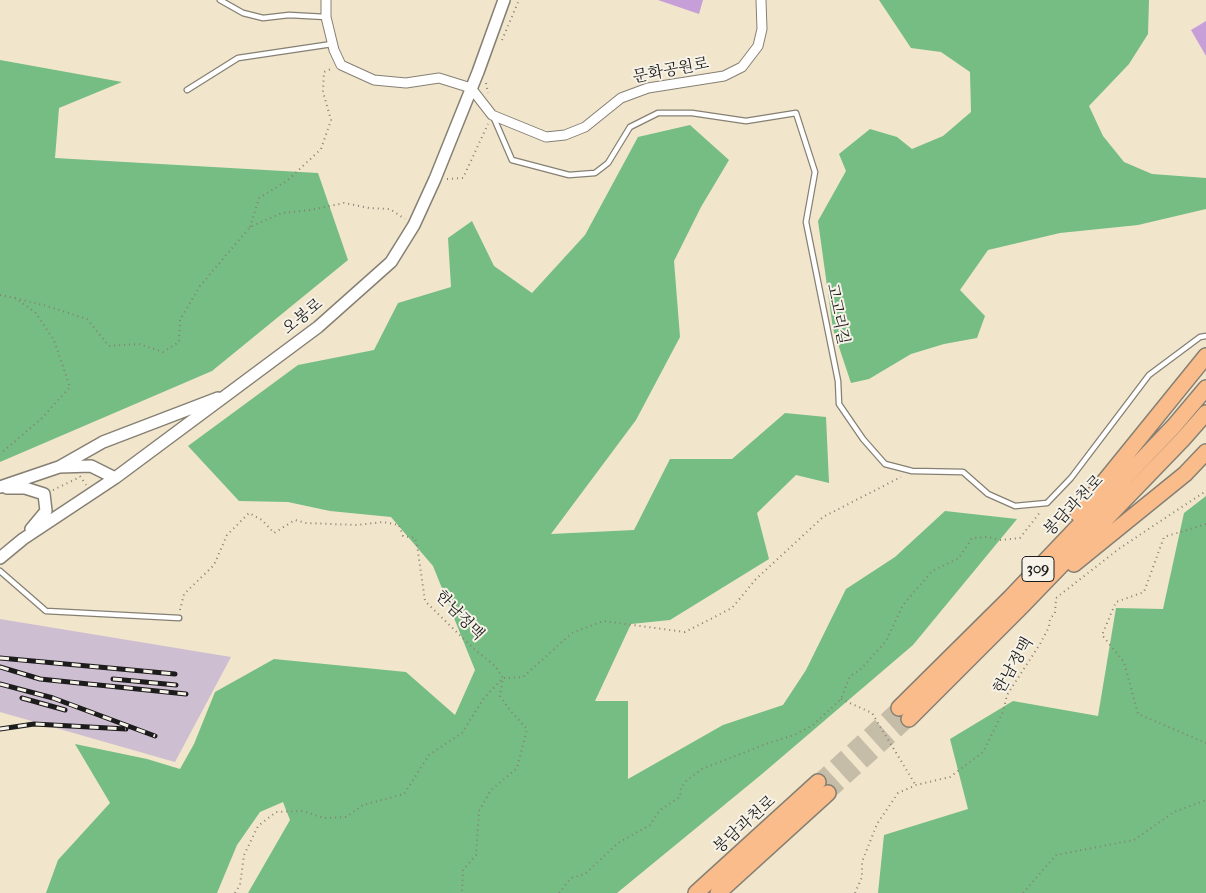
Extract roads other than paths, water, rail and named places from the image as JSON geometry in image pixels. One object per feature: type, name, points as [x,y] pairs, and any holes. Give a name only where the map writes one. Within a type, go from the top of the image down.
[{"type":"highway","points":[[1017,601],[1170,399],[1206,356]]},
{"type":"highway","name":"봉담과천로","points":[[1017,601],[1206,388]]},
{"type":"highway","name":"봉담과천로","points":[[904,713],[1183,439],[1206,412]]},
{"type":"highway","points":[[1017,601],[1185,474],[1202,456]]},
{"type":"highway","name":"봉담과천로","points":[[696,893],[823,788],[718,893]]},
{"type":"street","points":[[326,0],[326,17],[332,44],[341,65],[374,80],[406,83],[438,78],[470,88]]},
{"type":"street","name":"오봉로","points":[[0,558],[23,539],[115,478],[231,393],[318,327],[391,262],[414,225],[435,179],[478,72],[504,0]]},
{"type":"street","name":"문화공원로","points":[[470,88],[492,115],[546,136],[565,135],[586,128],[621,98],[648,88],[724,76],[742,67],[758,46],[762,29],[761,0]]},
{"type":"street","points":[[0,488],[59,467],[103,442],[231,393]]},
{"type":"street","points":[[59,467],[91,466],[115,478]]},
{"type":"street","points":[[0,488],[25,488],[44,494],[46,511],[23,539]]},
{"type":"lane","points":[[220,0],[243,12],[263,18],[289,15],[326,17]]},
{"type":"lane","points":[[187,90],[238,58],[332,44]]},
{"type":"lane","name":"고고리길","points":[[492,115],[512,160],[569,176],[595,173],[608,163],[630,127],[658,113],[692,113],[746,121],[796,113],[815,172],[806,222],[838,382],[839,404],[863,439],[885,464],[912,471],[963,472],[988,494],[1015,506],[1047,503],[1072,478],[1149,374],[1200,337],[1206,336]]},
{"type":"lane","points":[[0,571],[46,612],[179,618]]},
{"type":"tunnel","points":[[818,782],[899,708]]},
{"type":"tunnel","points":[[828,793],[909,719]]},
{"type":"railway","points":[[0,658],[175,674]]},
{"type":"railway","points":[[0,667],[40,679],[186,694]]},
{"type":"railway","points":[[113,679],[176,685]]},
{"type":"railway","points":[[0,684],[53,698],[155,736]]},
{"type":"railway","points":[[22,698],[65,710]]},
{"type":"railway","points":[[0,729],[34,724],[126,729]]}]
